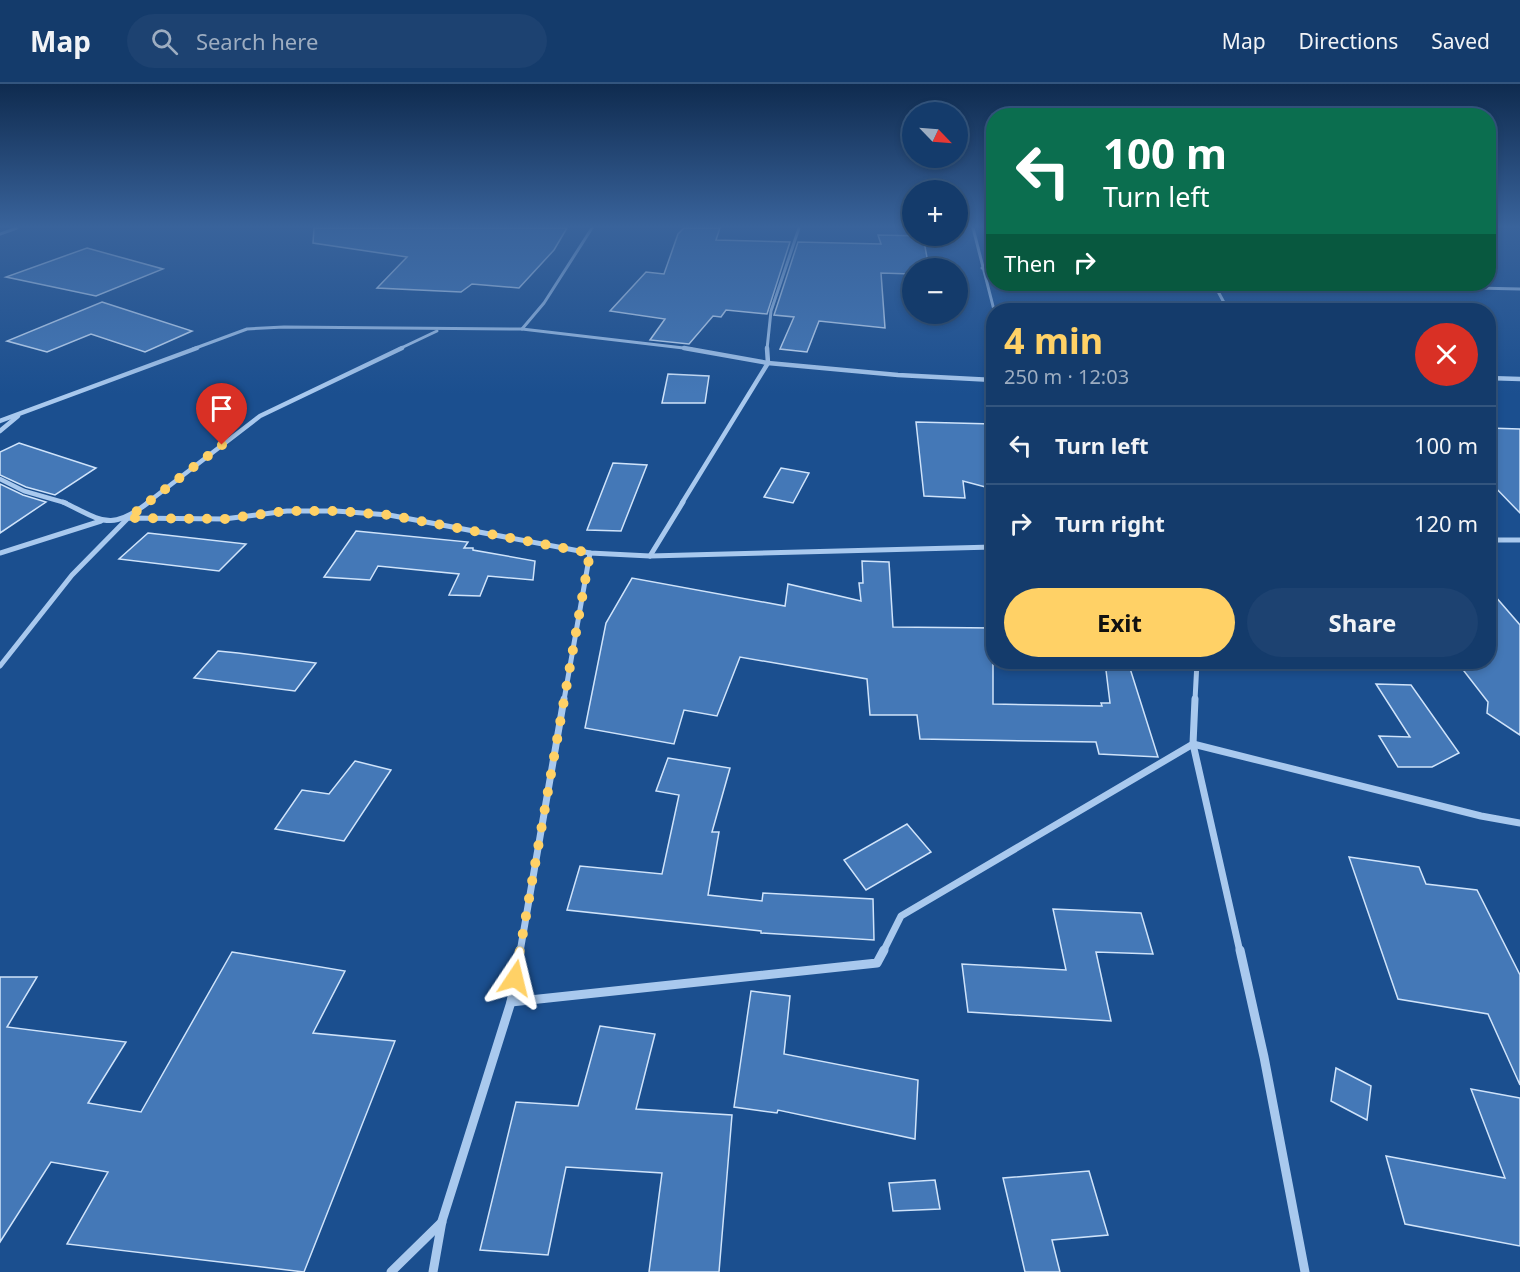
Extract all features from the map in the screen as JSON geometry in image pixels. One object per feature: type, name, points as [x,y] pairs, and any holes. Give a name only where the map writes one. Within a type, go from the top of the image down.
[{"type":"street","points":[[522,329],[544,303],[557,283]]},
{"type":"street","points":[[650,556],[768,363],[765,344],[771,311],[780,283]]},
{"type":"street","points":[[1496,288],[1520,289]]},
{"type":"street","points":[[0,421],[247,329],[284,327],[522,329],[674,346],[768,363],[898,375],[986,380]]},
{"type":"street","points":[[0,666],[72,575],[128,518],[260,416],[441,329]]},
{"type":"street","points":[[1496,378],[1520,379]]},
{"type":"street","points":[[0,431],[20,414]]},
{"type":"street","points":[[0,479],[24,491],[63,502],[102,521]]},
{"type":"street","points":[[0,553],[102,521],[128,518],[224,519],[287,511],[336,511],[389,515],[590,553],[650,556],[986,547]]},
{"type":"street","points":[[1496,540],[1520,540]]},
{"type":"street","points":[[433,1272],[442,1221],[511,1002],[590,553]]},
{"type":"street","points":[[1197,669],[1193,744],[1264,1057],[1305,1272]]},
{"type":"street","points":[[511,1002],[878,963],[901,916],[1193,744],[1481,816],[1520,823]]},
{"type":"street","points":[[391,1272],[442,1221]]},
{"type":"building","points":[[37,283],[127,283],[96,296]]},
{"type":"building","points":[[381,283],[523,283],[519,288],[472,284],[461,292],[377,288]]},
{"type":"building","points":[[635,283],[777,283],[767,314],[726,310],[721,317],[713,316],[689,344],[650,340],[665,319],[610,311]]},
{"type":"building","points":[[784,283],[882,283],[885,328],[819,321],[807,352],[780,349],[794,317],[774,315]]},
{"type":"building","points":[[102,302],[192,331],[145,352],[91,334],[47,352],[7,341]]},
{"type":"building","points":[[668,374],[709,376],[705,403],[662,403]]},
{"type":"building","points":[[916,422],[986,424],[986,487],[963,481],[965,498],[924,496]]},
{"type":"building","points":[[1496,428],[1520,429],[1520,513],[1496,488]]},
{"type":"building","points":[[19,443],[96,468],[55,495],[26,487],[0,475],[0,452]]},
{"type":"building","points":[[613,463],[647,465],[621,531],[587,530]]},
{"type":"building","points":[[781,468],[809,473],[793,503],[764,497]]},
{"type":"building","points":[[0,484],[23,495],[46,502],[0,533]]},
{"type":"building","points":[[356,531],[468,542],[464,548],[535,561],[533,580],[488,576],[480,596],[449,595],[459,574],[378,566],[370,580],[324,577]]},
{"type":"building","points":[[148,533],[246,544],[219,571],[119,559]]},
{"type":"building","points":[[862,561],[889,562],[893,627],[986,628],[986,669],[993,669],[993,704],[1102,706],[1101,703],[1110,703],[1106,669],[1130,669],[1158,757],[1099,754],[1096,742],[920,739],[917,715],[870,715],[867,679],[740,657],[717,716],[684,710],[674,744],[585,728],[606,623],[632,578],[785,606],[788,584],[861,601],[859,583],[863,583]]},
{"type":"building","points":[[1496,597],[1520,625],[1520,735],[1487,713],[1488,702],[1462,669],[1496,669]]},
{"type":"building","points":[[218,651],[316,663],[295,691],[194,678]]},
{"type":"building","points":[[1376,684],[1411,685],[1459,753],[1432,767],[1398,767],[1379,736],[1410,737]]},
{"type":"building","points":[[668,758],[730,768],[712,832],[719,832],[708,895],[762,901],[763,893],[873,899],[874,940],[761,933],[761,931],[567,910],[580,866],[662,874],[679,795],[656,791]]},
{"type":"building","points":[[355,761],[391,770],[344,841],[275,829],[302,790],[329,794]]},
{"type":"building","points":[[907,824],[931,852],[866,890],[844,860]]},
{"type":"building","points":[[1349,857],[1419,867],[1426,884],[1477,890],[1520,975],[1520,1085],[1488,1014],[1398,999]]},
{"type":"building","points":[[1053,909],[1141,913],[1153,954],[1096,952],[1111,1021],[968,1012],[962,964],[1066,970]]},
{"type":"building","points":[[232,952],[345,971],[313,1033],[395,1041],[304,1272],[67,1244],[108,1172],[51,1162],[0,1242],[0,977],[37,977],[7,1027],[126,1042],[88,1103],[141,1112]]},
{"type":"building","points":[[751,991],[790,996],[784,1054],[918,1080],[915,1139],[778,1110],[777,1113],[734,1107]]},
{"type":"building","points":[[600,1026],[655,1034],[636,1109],[732,1115],[719,1272],[649,1272],[662,1173],[566,1167],[548,1255],[480,1250],[516,1102],[578,1106]]},
{"type":"building","points":[[1336,1068],[1371,1086],[1367,1120],[1331,1101]]},
{"type":"building","points":[[1471,1089],[1520,1098],[1520,1246],[1405,1224],[1386,1156],[1505,1178]]},
{"type":"building","points":[[1089,1171],[1108,1235],[1052,1240],[1060,1272],[1025,1272],[1003,1178]]},
{"type":"building","points":[[935,1180],[940,1209],[893,1211],[889,1183]]},
{"type":"route","points":[[222,445],[128,518],[224,519],[287,511],[336,511],[389,515],[590,553],[515,978]]}]
